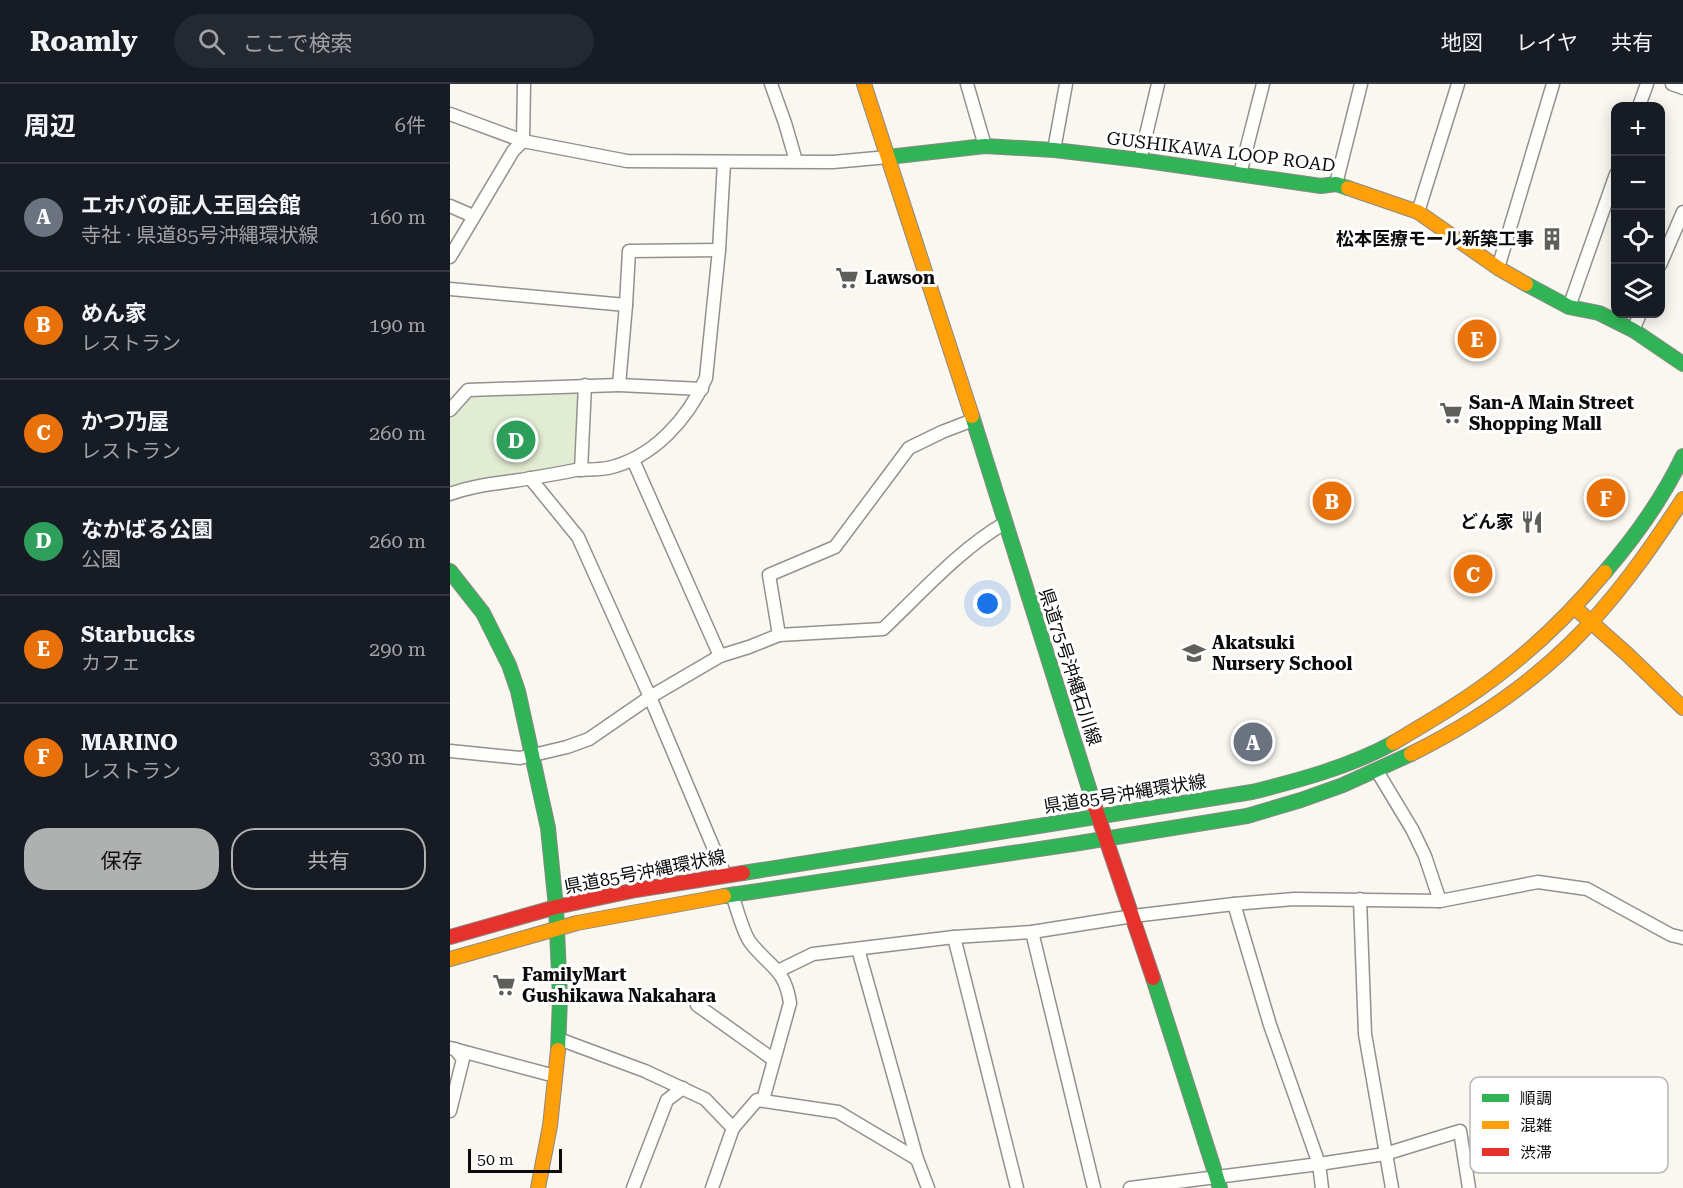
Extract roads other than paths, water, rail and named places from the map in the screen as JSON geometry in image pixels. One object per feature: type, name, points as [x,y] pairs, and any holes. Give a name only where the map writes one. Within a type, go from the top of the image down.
[{"type":"main road","name":"県道75号沖縄石川線","points":[[864,84],[1105,840],[1133,916],[1218,1182]]},
{"type":"main road","name":"GUSHIKAWA LOOP ROAD","points":[[888,157],[985,146],[1054,150],[1321,186],[1336,184],[1418,212],[1498,268],[1569,307],[1599,313],[1633,330],[1683,364]]},
{"type":"main road","name":"県道85号沖縄環状線","points":[[450,937],[556,907],[636,890],[1252,792],[1308,778],[1373,753],[1429,722],[1481,689],[1519,661],[1555,628],[1616,560],[1662,492],[1683,456]]},
{"type":"main road","name":"県道85号沖縄環状線","points":[[450,959],[592,920],[732,894],[1105,840],[1256,814],[1311,797],[1377,771],[1439,738],[1492,708],[1531,679],[1590,622],[1640,562],[1683,499]]},
{"type":"main road","points":[[450,572],[483,613],[509,665],[518,691],[548,828],[558,929],[559,1039],[549,1126],[538,1188]]},
{"type":"main road","points":[[1574,607],[1683,708]]},
{"type":"street","points":[[450,257],[513,151],[523,141],[524,84]]},
{"type":"street","points":[[771,84],[796,161]]},
{"type":"street","points":[[966,84],[985,146]]},
{"type":"street","points":[[1054,150],[1066,84]]},
{"type":"street","points":[[1140,160],[1158,84]]},
{"type":"street","points":[[1240,174],[1263,84]]},
{"type":"street","points":[[1336,184],[1361,84]]},
{"type":"street","points":[[1418,212],[1458,84]]},
{"type":"street","points":[[1498,268],[1553,84]]},
{"type":"street","points":[[1640,102],[1647,84]]},
{"type":"street","points":[[1672,84],[1683,88]]},
{"type":"street","points":[[450,114],[523,141],[627,161],[833,162],[888,157]]},
{"type":"street","points":[[450,494],[489,483],[608,468],[633,460],[655,446],[674,428],[702,389],[706,378],[719,250],[724,162]]},
{"type":"street","points":[[1569,307],[1611,188]]},
{"type":"street","points":[[450,206],[473,216]]},
{"type":"street","points":[[1660,264],[1683,212]]},
{"type":"street","points":[[619,386],[629,251],[719,250]]},
{"type":"street","points":[[450,289],[626,305]]},
{"type":"street","points":[[1633,330],[1638,318]]},
{"type":"street","points":[[450,410],[468,390],[585,386],[702,389]]},
{"type":"street","points":[[581,470],[585,386]]},
{"type":"street","points":[[779,635],[769,575],[835,547],[909,448],[973,420]]},
{"type":"street","points":[[633,460],[720,656]]},
{"type":"street","points":[[530,478],[578,537],[650,697],[725,875]]},
{"type":"street","points":[[450,751],[520,758],[567,747],[589,739],[650,697],[720,656],[779,635],[883,629],[959,557],[1005,523]]},
{"type":"street","points":[[1377,771],[1412,829],[1425,856],[1440,901]]},
{"type":"street","points":[[778,971],[813,954],[954,937],[1032,932],[1133,916],[1234,904],[1294,898],[1440,901],[1538,882],[1587,889],[1671,935],[1683,938]]},
{"type":"street","points":[[732,894],[749,941],[778,971],[788,988],[790,1003],[763,1100]]},
{"type":"street","points":[[1360,899],[1365,1034],[1392,1188]]},
{"type":"street","points":[[1234,904],[1270,1025],[1318,1164],[1322,1188]]},
{"type":"street","points":[[1032,932],[1094,1188]]},
{"type":"street","points":[[954,937],[1017,1188]]},
{"type":"street","points":[[858,949],[917,1159],[928,1188]]},
{"type":"street","points":[[697,1005],[774,1060]]},
{"type":"street","points":[[559,1039],[645,1071],[683,1088],[705,1100],[733,1128]]},
{"type":"street","points":[[452,1048],[555,1076]]},
{"type":"street","points":[[450,1111],[463,1059],[452,1048]]},
{"type":"street","points":[[633,1188],[667,1100],[683,1088]]},
{"type":"street","points":[[712,1188],[733,1128],[757,1100],[838,1112],[917,1159]]},
{"type":"street","points":[[1130,1188],[1218,1182],[1385,1154],[1460,1131],[1469,1188]]},
{"type":"place","name":"松本医療モール新築工事","points":[[1552,239]]},
{"type":"place","name":"Lawson","points":[[847,278]]},
{"type":"place","name":"Starbucks","points":[[1477,339]]},
{"type":"place","name":"San-A Main Street Shopping Mall","points":[[1451,413]]},
{"type":"place","name":"なかばる公園","points":[[516,440]]},
{"type":"place","name":"MARINO","points":[[1606,498]]},
{"type":"place","name":"めん家","points":[[1332,501]]},
{"type":"place","name":"どん家","points":[[1532,522]]},
{"type":"place","name":"かつ乃屋","points":[[1473,574]]},
{"type":"place","name":"Akatsuki Nursery School","points":[[1194,653]]},
{"type":"place","name":"エホバの証人王国会館","points":[[1253,742]]},
{"type":"place","name":"FamilyMart Gushikawa Nakahara","points":[[504,985]]}]
